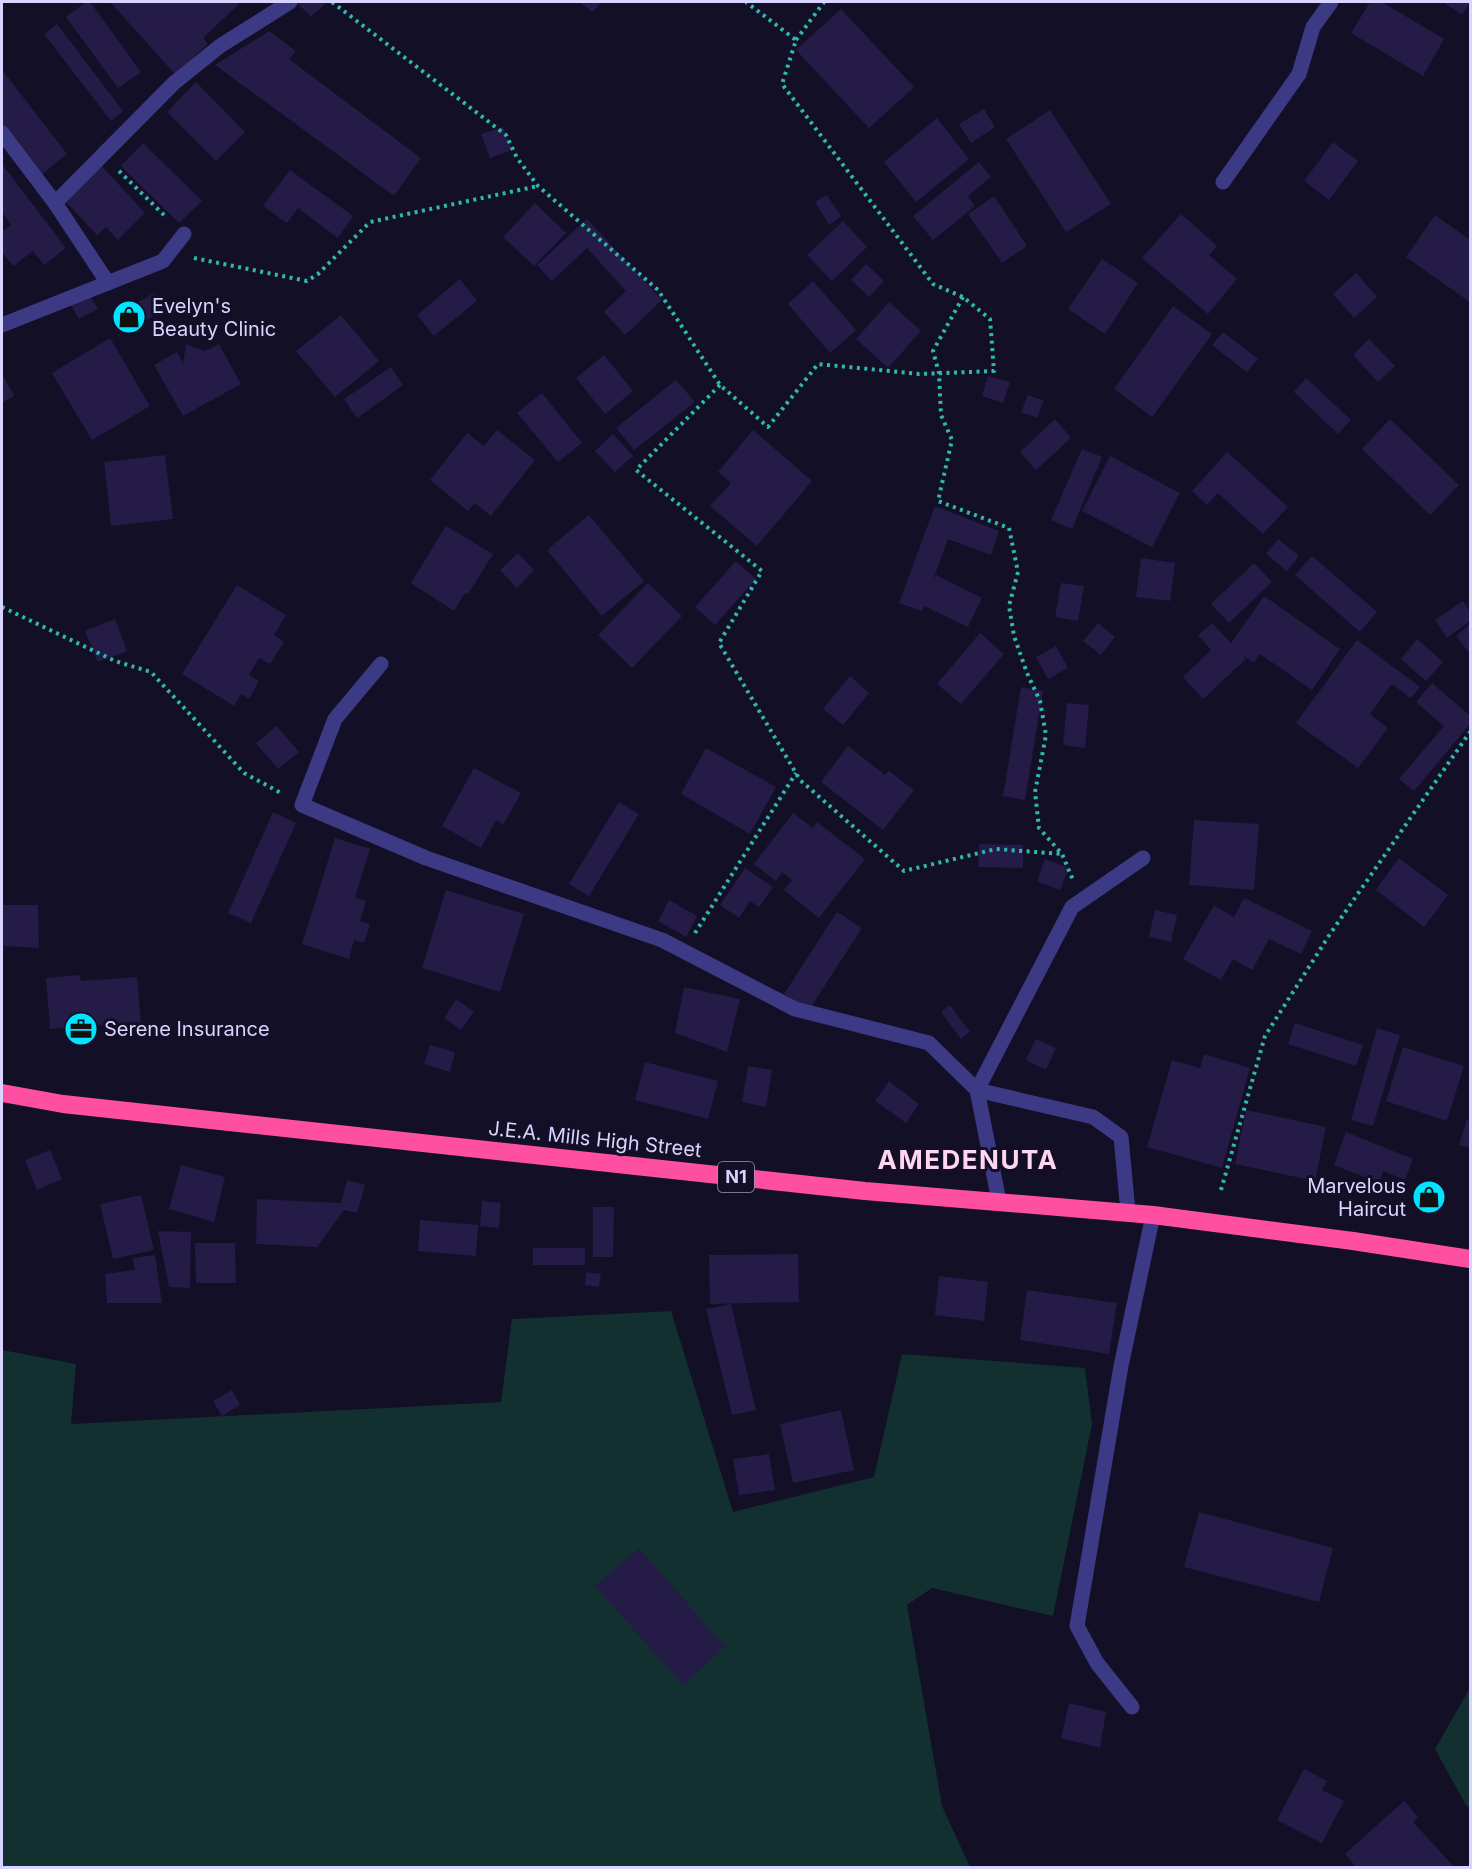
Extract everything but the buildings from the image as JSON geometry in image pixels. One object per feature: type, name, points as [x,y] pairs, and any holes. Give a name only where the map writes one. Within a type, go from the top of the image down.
[{"type":"highway","name":"J.E.A. Mills High Street","points":[[2,1093],[63,1104],[817,1186],[1128,1212],[1353,1241],[1470,1259]]},
{"type":"street","points":[[55,203],[174,83],[220,46],[290,2]]},
{"type":"street","points":[[1222,182],[1299,74],[1313,27],[1331,2]]},
{"type":"street","points":[[2,133],[55,203],[108,283]]},
{"type":"street","points":[[2,325],[164,261],[184,234]]},
{"type":"street","points":[[381,664],[336,719],[302,805],[426,858],[662,940],[795,1009],[929,1043],[977,1090],[1093,1117],[1121,1137],[1128,1212]]},
{"type":"street","points":[[999,1200],[977,1090],[1072,907],[1143,858]]},
{"type":"street","points":[[1132,1707],[1097,1662],[1077,1626],[1121,1365],[1153,1215]]},
{"type":"path","points":[[332,2],[506,135],[517,158],[538,186],[658,290],[720,385],[768,427],[818,364],[919,374],[994,371],[990,319],[963,297],[933,285],[782,84],[796,40],[824,2]]},
{"type":"path","points":[[746,2],[796,40]]},
{"type":"path","points":[[103,156],[184,234]]},
{"type":"path","points":[[170,253],[234,268],[307,281],[318,274],[370,222],[538,186]]},
{"type":"path","points":[[963,297],[933,351],[939,373],[940,415],[952,440],[938,501],[1009,528],[1018,572],[1009,606],[1014,636],[1040,701],[1046,735],[1035,792],[1039,828],[1062,854],[1076,885],[1072,907]]},
{"type":"path","points":[[720,385],[636,471],[762,572],[719,643],[800,780],[904,871],[996,849],[1062,854]]},
{"type":"path","points":[[2,607],[115,661],[151,672],[244,773],[302,805]]},
{"type":"path","points":[[1221,1190],[1265,1036],[1330,934],[1470,732]]},
{"type":"path","points":[[684,951],[796,773]]},
{"type":"green space","points":[[671,1311],[733,1512],[874,1477],[902,1354],[1085,1368],[1092,1424],[1053,1616],[932,1588],[907,1605],[942,1806],[970,1867],[2,1867],[2,1350],[76,1364],[71,1424],[501,1402],[512,1319]]},
{"type":"green space","points":[[1470,1688],[1470,1808],[1466,1805],[1435,1749]]},
{"type":"place","name":"Evelyn's Beauty Clinic","points":[[129,317]]},
{"type":"place","name":"Serene Insurance","points":[[81,1029]]},
{"type":"place","name":"Marvelous Haircut","points":[[1429,1197]]},
{"type":"district","name":"AMEDENUTA","points":[[968,1160]]}]
